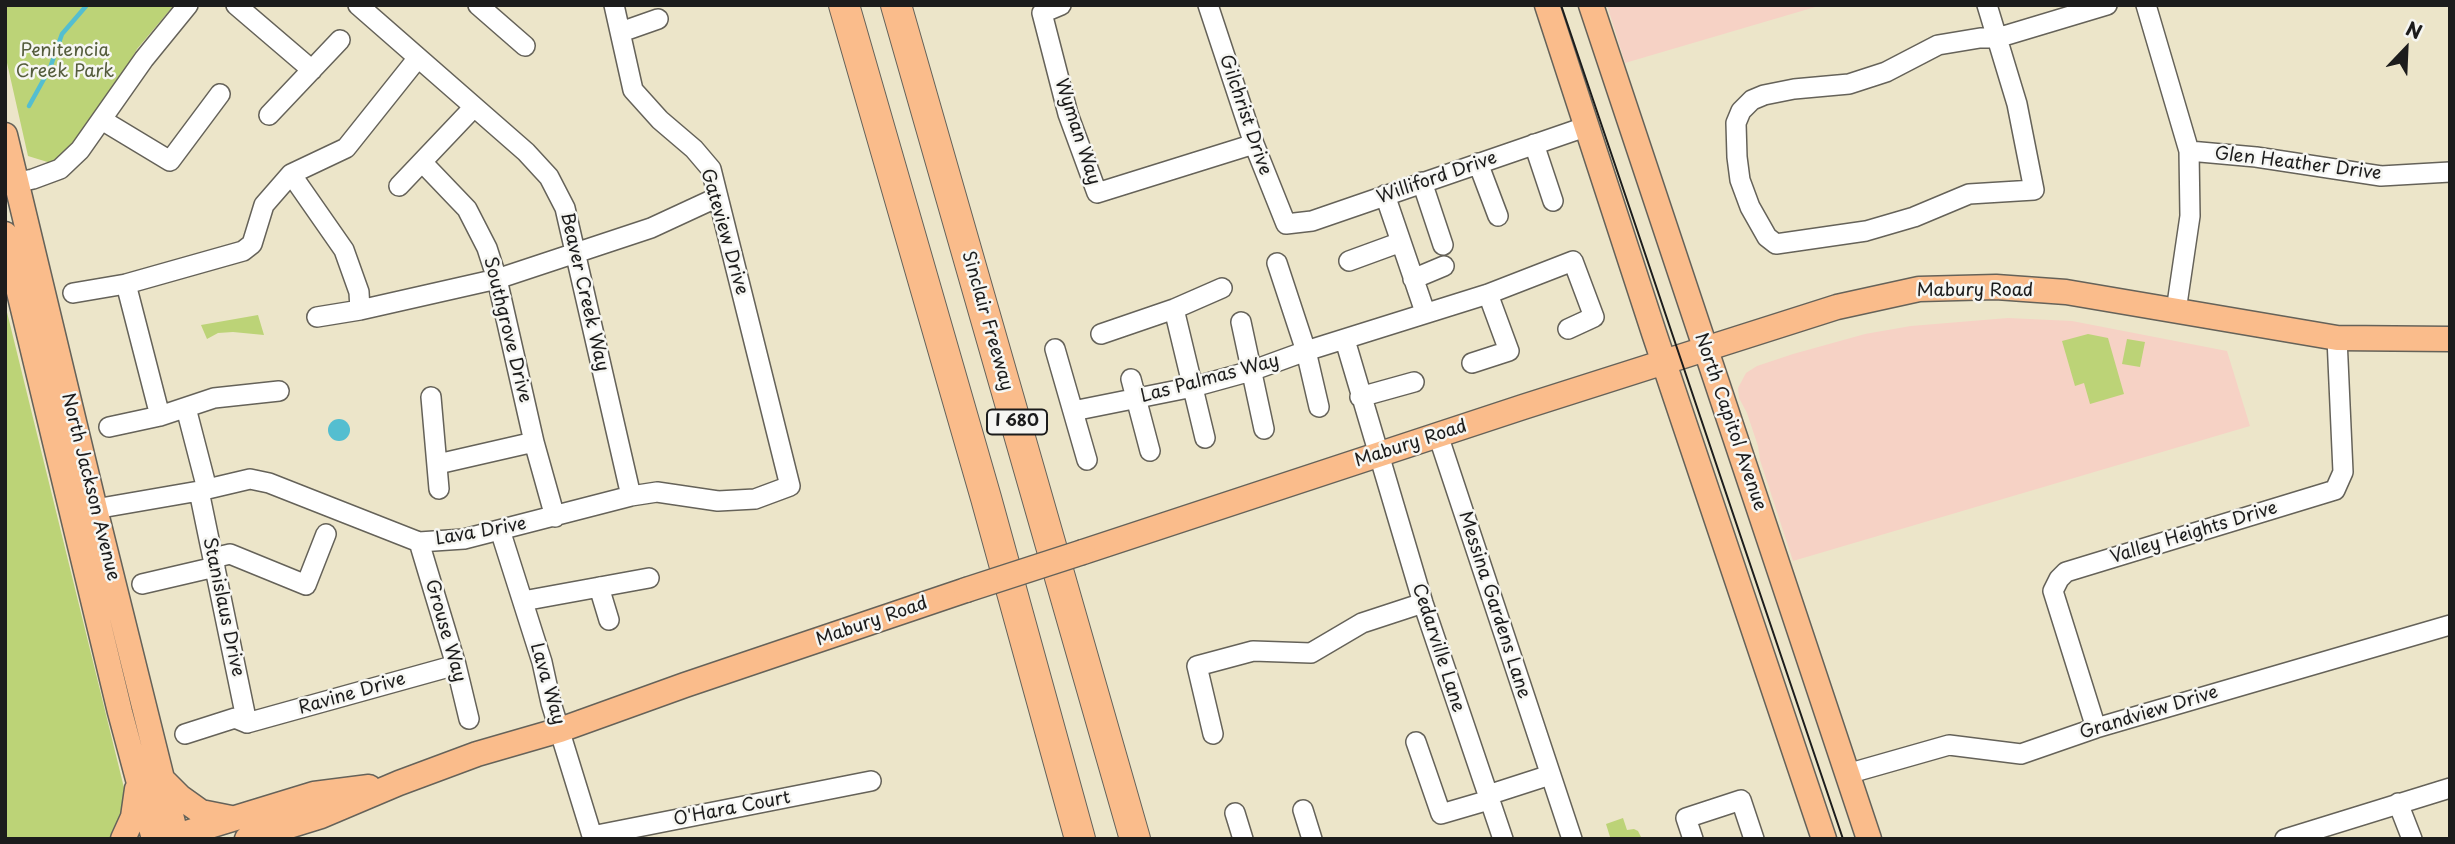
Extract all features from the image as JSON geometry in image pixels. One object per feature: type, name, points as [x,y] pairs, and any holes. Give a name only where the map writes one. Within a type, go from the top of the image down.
[{"type":"highway","name":"I 680","points":[[844,5],[986,498],[1080,839]]},
{"type":"highway","name":"Sinclair Freeway","points":[[895,5],[1135,839]]},
{"type":"main road","points":[[1548,5],[1824,839]]},
{"type":"main road","name":"North Capitol Avenue","points":[[1591,5],[1869,839]]},
{"type":"main road","name":"North Jackson Avenue","points":[[5,135],[11,184],[95,509],[150,779]]},
{"type":"main road","name":"North Jackson Avenue","points":[[5,234],[120,712],[150,779],[169,838]]},
{"type":"main road","name":"Mabury Road","points":[[169,838],[241,829],[314,794],[399,783],[477,754],[560,730],[966,590],[1837,307],[1920,289],[1996,287],[2066,292],[2337,338],[2450,339]]},
{"type":"main road","points":[[123,839],[150,779],[201,812],[241,829]]},
{"type":"street","points":[[11,184],[60,169],[80,150],[144,59],[188,5]]},
{"type":"street","points":[[236,5],[312,70]]},
{"type":"street","name":"Beaver Creek Way","points":[[358,5],[381,12],[417,59],[526,152],[548,177],[565,208],[631,496]]},
{"type":"street","points":[[478,5],[525,46]]},
{"type":"street","name":"Gateview Drive","points":[[614,5],[633,90],[711,169],[790,486]]},
{"type":"street","name":"Wyman Way","points":[[1061,5],[1042,13],[1068,114],[1097,193],[1254,144]]},
{"type":"street","name":"Gilchrist Drive","points":[[1208,5],[1254,144],[1286,224]]},
{"type":"street","points":[[1987,5],[1997,38],[2017,104],[2034,190],[1969,194],[1914,218],[1866,231],[1776,244],[1767,237],[1750,207],[1740,180],[1737,157],[1736,123],[1741,111],[1752,100],[1794,89],[1849,84],[1886,72],[1938,46],[1980,38],[1997,38],[2107,5]]},
{"type":"street","points":[[2146,5],[2189,151],[2190,216],[2176,311]]},
{"type":"street","points":[[621,32],[658,19]]},
{"type":"street","points":[[269,115],[340,40]]},
{"type":"street","points":[[73,293],[126,284],[243,251],[252,244],[264,205],[292,174],[346,148],[417,59]]},
{"type":"street","points":[[102,120],[170,161],[220,94]]},
{"type":"street","points":[[399,186],[474,107]]},
{"type":"street","name":"Williford Drive","points":[[1286,224],[1312,220],[1588,126]]},
{"type":"street","points":[[1534,144],[1553,201]]},
{"type":"street","name":"Glen Heather Drive","points":[[2189,151],[2256,157],[2381,176],[2450,172]]},
{"type":"street","name":"Southgrove Drive","points":[[422,162],[467,209],[487,247],[555,517]]},
{"type":"street","points":[[1478,163],[1498,216]]},
{"type":"street","points":[[292,174],[344,250],[359,292],[360,310]]},
{"type":"street","points":[[1422,182],[1443,245]]},
{"type":"street","points":[[1385,195],[1425,312]]},
{"type":"street","points":[[317,317],[497,279],[651,228],[718,197]]},
{"type":"street","points":[[1349,261],[1401,242]]},
{"type":"street","name":"Las Palmas Way","points":[[1073,411],[1133,389],[1194,387],[1251,371],[1425,312],[1488,294],[1573,261],[1594,317],[1567,330]]},
{"type":"street","points":[[1277,263],[1306,351],[1319,407]]},
{"type":"street","points":[[1413,279],[1444,266]]},
{"type":"street","points":[[126,284],[160,416]]},
{"type":"street","points":[[1101,334],[1174,309],[1222,288]]},
{"type":"street","points":[[1472,363],[1509,351],[1488,294]]},
{"type":"street","points":[[1174,309],[1205,438]]},
{"type":"street","points":[[1241,322],[1264,429]]},
{"type":"street","name":"Valley Heights Drive","points":[[2096,728],[2053,591],[2059,579],[2066,572],[2335,490],[2343,472],[2337,338]]},
{"type":"street","points":[[1345,340],[1378,455]]},
{"type":"street","points":[[1055,348],[1087,460]]},
{"type":"street","points":[[1360,397],[1414,382]]},
{"type":"street","points":[[1133,389],[1150,451]]},
{"type":"street","points":[[109,427],[160,416],[214,398],[279,391]]},
{"type":"street","points":[[431,397],[439,489]]},
{"type":"street","name":"Stanislaus Drive","points":[[186,408],[247,723]]},
{"type":"street","name":"Messina Gardens Lane","points":[[1438,435],[1572,839]]},
{"type":"street","points":[[438,464],[534,442]]},
{"type":"street","name":"Cedarville Lane","points":[[1378,455],[1423,603],[1503,839]]},
{"type":"street","name":"Lava Drive","points":[[95,509],[250,479],[269,483],[419,542],[464,539],[631,496],[657,492],[718,501],[755,499],[790,486]]},
{"type":"street","name":"Lava Way","points":[[500,530],[592,837]]},
{"type":"street","points":[[142,584],[214,563],[230,554],[306,584],[326,534]]},
{"type":"street","name":"Grouse Way","points":[[419,542],[456,665],[469,719]]},
{"type":"street","points":[[523,601],[649,578]]},
{"type":"street","points":[[599,587],[609,620]]},
{"type":"street","points":[[1213,734],[1197,666],[1253,650],[1311,653],[1362,623],[1423,603]]},
{"type":"street","name":"Grandview Drive","points":[[1847,774],[1949,745],[2021,754],[2096,728],[2450,625]]},
{"type":"street","name":"Ravine Drive","points":[[185,733],[235,718],[247,723],[456,665]]},
{"type":"street","points":[[1416,742],[1441,814],[1550,775]]},
{"type":"street","name":"O'Hara Court","points":[[592,837],[871,781]]},
{"type":"street","points":[[2285,839],[2450,788]]},
{"type":"street","points":[[1693,839],[1686,818],[1741,800],[1754,839]]},
{"type":"street","points":[[2398,803],[2412,839]]},
{"type":"street","points":[[1303,810],[1312,839]]},
{"type":"street","points":[[1235,813],[1243,839]]},
{"type":"shaded area","points":[[1607,5],[1822,5],[1625,63]]},
{"type":"shaded area","points":[[2008,318],[2072,321],[2227,351],[2250,426],[1793,561],[1760,460],[1758,446],[1739,398],[1738,388],[1746,373],[1757,366],[1793,354],[1865,334],[1911,326]]},
{"type":"green space","name":"Penitencia Creek Park","points":[[5,5],[174,5],[137,49],[103,111],[54,164],[28,156],[5,54]]},
{"type":"green space","points":[[5,304],[129,808],[110,839],[5,839]]},
{"type":"green space","points":[[258,315],[264,335],[218,333],[207,339],[201,325]]},
{"type":"green space","points":[[2088,334],[2108,338],[2124,394],[2090,404],[2084,383],[2075,386],[2062,341]]},
{"type":"green space","points":[[2127,339],[2145,342],[2140,367],[2122,364]]},
{"type":"green space","points":[[1623,818],[1627,830],[1638,831],[1642,839],[1610,837],[1606,824]]},
{"type":"water","points":[[339,419],[347,422],[350,430],[347,438],[339,441],[331,438],[328,430],[331,422]]},
{"type":"waterway","points":[[29,106],[50,68],[62,34],[87,5]]},
{"type":"tram line","points":[[1561,5],[1843,839]]}]
